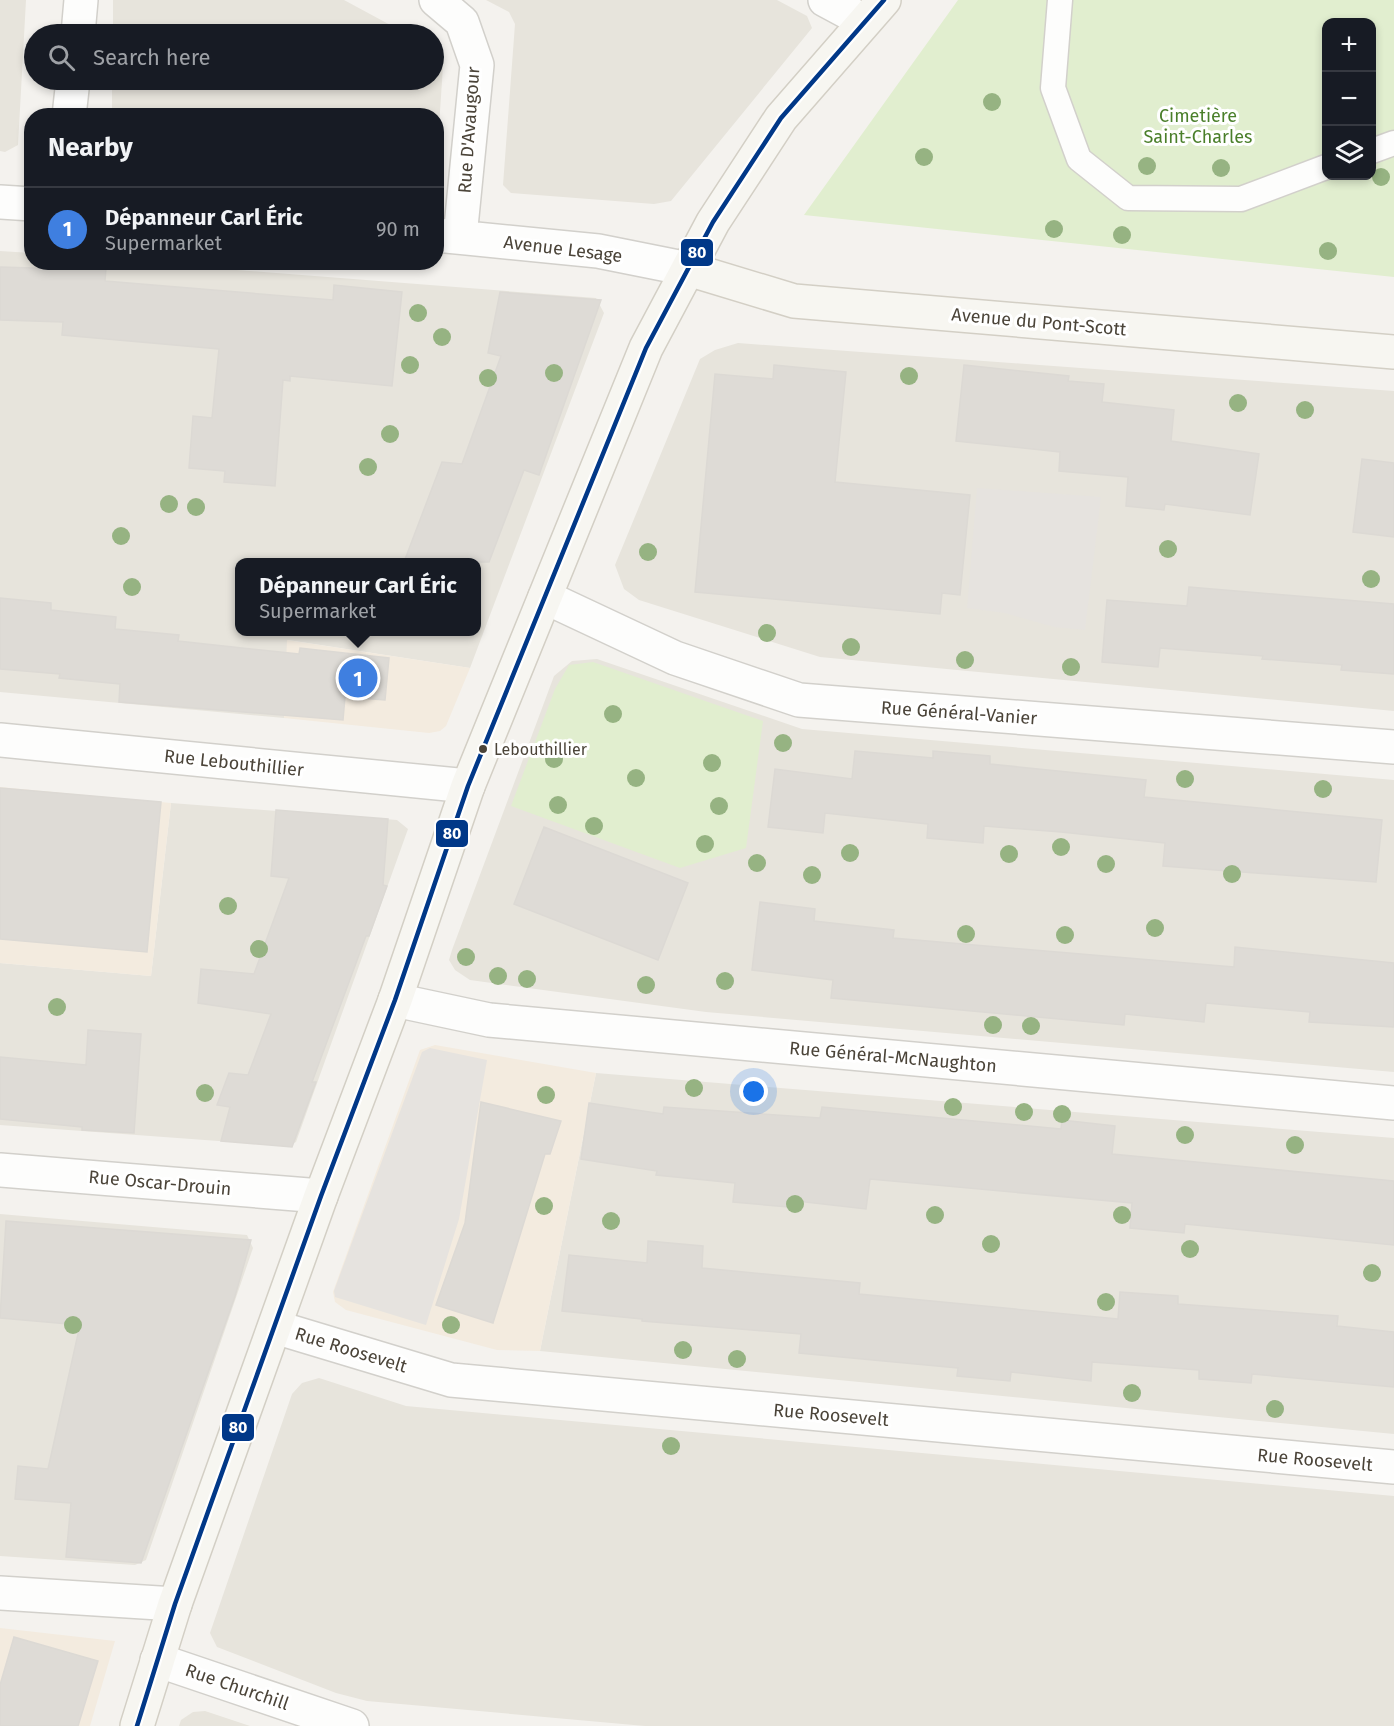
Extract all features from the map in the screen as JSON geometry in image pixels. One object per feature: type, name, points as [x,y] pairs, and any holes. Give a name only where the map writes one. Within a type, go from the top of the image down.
[{"type":"street","points":[[79,24],[81,0]]},
{"type":"street","name":"Rue D'Avaugour","points":[[436,0],[462,22],[477,65],[448,236]]},
{"type":"street","points":[[137,1726],[175,1604],[321,1196],[395,1000],[468,786],[646,348],[713,222],[781,118],[874,10],[825,0]]},
{"type":"street","points":[[70,108],[72,90]]},
{"type":"street","points":[[0,202],[24,204]]},
{"type":"street","name":"Avenue Lesage","points":[[448,236],[598,251],[688,269]]},
{"type":"street","name":"Avenue du Pont-Scott","points":[[688,269],[794,301],[1394,352]]},
{"type":"street","name":"Rue Général-Vanier","points":[[545,597],[675,658],[799,700],[1394,747]]},
{"type":"street","name":"Rue Lebouthillier","points":[[0,740],[468,786]]},
{"type":"street","name":"Rue Général-McNaughton","points":[[395,1000],[489,1020],[1394,1103]]},
{"type":"street","name":"Rue Oscar-Drouin","points":[[0,1170],[321,1196]]},
{"type":"street","name":"Rue Roosevelt","points":[[275,1327],[451,1380],[1394,1467]]},
{"type":"street","points":[[0,1593],[175,1604]]},
{"type":"street","name":"Rue Churchill","points":[[157,1660],[352,1726]]},
{"type":"lane","points":[[1060,0],[1053,88],[1079,159],[1128,198],[1241,199],[1322,169]]},
{"type":"lane","points":[[1376,149],[1394,143]]},
{"type":"shaded area","points":[[0,0],[26,0],[18,145],[5,152],[0,151]]},
{"type":"shaded area","points":[[113,0],[344,0],[388,24],[113,24]]},
{"type":"shaded area","points":[[486,0],[777,0],[807,16],[812,28],[671,201],[654,204],[511,193],[503,185],[515,24],[509,12]]},
{"type":"shaded area","points":[[112,90],[441,90],[440,108],[112,108]]},
{"type":"shaded area","points":[[0,251],[24,253],[24,270],[238,270],[596,298],[604,313],[470,668],[288,640],[284,718],[0,692]]},
{"type":"shaded area","points":[[738,343],[1394,391],[1394,711],[820,657],[639,600],[624,589],[615,565],[700,359],[715,350]]},
{"type":"shaded area","points":[[977,488],[1101,497],[1085,630],[1054,627],[1005,613],[967,608]]},
{"type":"shaded area","points":[[287,640],[470,668],[446,726],[440,731],[429,733],[284,718]]},
{"type":"shaded area","points":[[597,659],[802,729],[1394,780],[1394,1072],[706,1012],[470,980],[455,970],[449,960],[554,676],[572,661]]},
{"type":"shaded area","points":[[0,787],[171,803],[151,976],[0,963]]},
{"type":"shaded area","points":[[171,803],[397,820],[408,829],[296,1142],[288,1146],[0,1125],[0,963],[151,976]]},
{"type":"shaded area","points":[[435,1045],[596,1073],[540,1351],[497,1350],[346,1310],[335,1302],[333,1292],[420,1050]]},
{"type":"shaded area","points":[[430,1048],[487,1060],[459,1219],[426,1325],[335,1297],[334,1291],[422,1052]]},
{"type":"shaded area","points":[[596,1073],[1394,1138],[1394,1434],[540,1351]]},
{"type":"shaded area","points":[[0,1214],[247,1235],[253,1248],[146,1560],[135,1565],[0,1556]]},
{"type":"shaded area","points":[[319,1378],[406,1406],[1394,1496],[1394,1726],[645,1726],[367,1701],[336,1693],[217,1647],[210,1633],[292,1394],[302,1383]]},
{"type":"shaded area","points":[[0,1628],[115,1641],[90,1726],[0,1726]]},
{"type":"shaded area","points":[[205,1711],[250,1726],[179,1726],[181,1720],[193,1712]]},
{"type":"green space","name":"Cimetière Saint-Charles","points":[[958,0],[1394,0],[1394,277],[804,215]]},
{"type":"green space","points":[[593,662],[763,721],[746,848],[680,868],[511,806],[555,689],[569,665]]},
{"type":"building","points":[[0,267],[24,268],[24,270],[106,270],[105,281],[333,300],[334,285],[402,292],[392,386],[290,376],[290,381],[283,380],[275,486],[224,482],[225,471],[189,468],[193,416],[212,418],[219,349],[62,335],[63,322],[0,320]]},
{"type":"building","points":[[500,292],[601,300],[539,475],[524,470],[489,562],[481,562],[481,558],[406,558],[442,462],[462,464],[501,356],[488,353]]},
{"type":"building","points":[[774,365],[846,372],[835,482],[970,495],[960,595],[942,593],[940,614],[695,592],[715,374],[773,379]]},
{"type":"building","points":[[964,365],[1069,376],[1068,381],[1104,384],[1102,402],[1174,410],[1171,441],[1259,454],[1250,515],[1165,504],[1164,510],[1126,506],[1128,477],[1059,471],[1060,452],[956,441]]},
{"type":"building","points":[[1362,459],[1394,463],[1394,537],[1353,532]]},
{"type":"building","points":[[1189,587],[1394,604],[1394,674],[1341,670],[1342,665],[1262,659],[1263,656],[1160,648],[1158,667],[1102,662],[1107,600],[1187,606]]},
{"type":"building","points":[[0,598],[51,603],[51,610],[116,617],[115,629],[179,635],[178,641],[299,654],[300,648],[389,658],[385,700],[345,697],[343,720],[119,702],[120,684],[59,678],[60,674],[0,669]]},
{"type":"building","points":[[855,751],[933,758],[933,751],[990,756],[990,764],[1146,780],[1144,797],[1382,820],[1376,882],[1163,866],[1165,843],[1061,832],[984,826],[983,843],[927,838],[928,824],[825,813],[823,833],[768,827],[775,769],[852,779]]},
{"type":"building","points":[[0,788],[161,802],[147,952],[0,939]]},
{"type":"building","points":[[276,810],[388,819],[383,885],[387,886],[312,1082],[316,1082],[292,1147],[221,1141],[230,1107],[217,1105],[229,1073],[248,1075],[271,1014],[198,1003],[201,969],[254,974],[289,878],[271,876]]},
{"type":"building","points":[[544,827],[688,883],[658,960],[514,904]]},
{"type":"building","points":[[760,902],[815,909],[814,921],[894,930],[893,938],[1234,967],[1235,947],[1394,963],[1394,1027],[1309,1022],[1310,1012],[1206,1003],[1204,1022],[1125,1014],[1124,1025],[831,998],[833,980],[752,970]]},
{"type":"building","points":[[88,1030],[141,1034],[134,1133],[82,1130],[82,1127],[0,1119],[0,1057],[86,1065]]},
{"type":"building","points":[[481,1102],[561,1121],[550,1154],[545,1154],[493,1323],[436,1305],[465,1223]]},
{"type":"building","points":[[589,1103],[663,1114],[664,1107],[820,1118],[822,1107],[1061,1129],[1062,1120],[1115,1126],[1112,1154],[1394,1181],[1394,1245],[1185,1224],[1184,1233],[1130,1228],[1132,1203],[870,1179],[866,1209],[788,1200],[788,1207],[733,1202],[735,1183],[656,1175],[657,1171],[581,1159]]},
{"type":"building","points":[[6,1221],[251,1240],[235,1296],[141,1563],[66,1557],[71,1503],[15,1499],[18,1466],[48,1469],[80,1325],[0,1318]]},
{"type":"building","points":[[648,1241],[703,1246],[702,1268],[860,1283],[859,1294],[1118,1319],[1120,1292],[1178,1296],[1178,1304],[1338,1316],[1337,1326],[1394,1332],[1394,1387],[1252,1374],[1251,1383],[1199,1379],[1199,1370],[1092,1362],[1091,1381],[1011,1372],[1010,1381],[957,1376],[958,1368],[799,1353],[801,1334],[642,1321],[642,1319],[562,1311],[569,1255],[647,1263]]},
{"type":"building","points":[[14,1637],[98,1661],[78,1726],[0,1726],[0,1685]]},
{"type":"transit line","name":"80","points":[[137,1726],[175,1604],[321,1196],[395,1000],[468,786],[646,348],[713,222],[781,118],[884,0]]},
{"type":"place","name":"Dépanneur Carl Éric","points":[[358,678]]},
{"type":"place","name":"Lebouthillier","points":[[483,749]]}]
